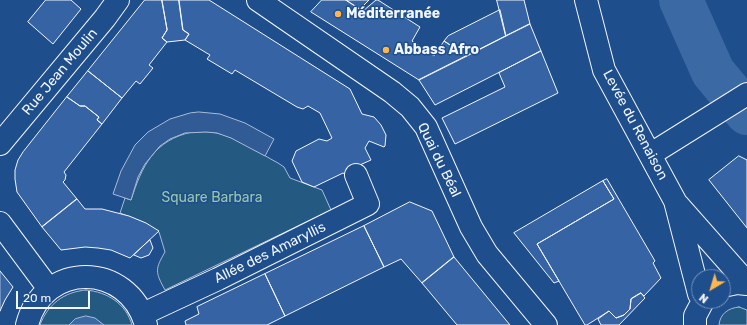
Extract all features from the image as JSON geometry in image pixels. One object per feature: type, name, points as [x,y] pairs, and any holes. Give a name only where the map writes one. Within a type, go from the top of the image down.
[{"type":"street","name":"Rue Jean Moulin","points":[[0,144],[105,18],[118,0]]},
{"type":"street","name":"Quai du Béal","points":[[258,0],[392,92],[410,107],[426,127],[441,163],[471,226],[487,254],[546,325]]},
{"type":"street","name":"Levée du Renaison","points":[[586,0],[604,70],[651,154],[675,201],[747,284]]},
{"type":"street","points":[[651,154],[747,94]]},
{"type":"street","name":"Allée des Amaryllis","points":[[145,320],[218,279],[368,204],[356,176]]},
{"type":"street","name":"Levée du Renaison","points":[[675,201],[691,280]]},
{"type":"street","points":[[0,223],[50,289]]},
{"type":"street","points":[[27,325],[29,315],[38,300],[50,289],[71,279],[83,277],[107,280],[119,286],[137,303],[145,320]]},
{"type":"street","points":[[731,284],[747,284]]},
{"type":"green space","name":"Square Barbara","points":[[192,132],[217,133],[233,138],[249,146],[284,167],[290,178],[322,190],[331,210],[165,290],[158,275],[159,263],[165,252],[159,232],[140,221],[120,213],[125,198],[131,200],[140,176],[151,156],[168,141]]},
{"type":"green space","points":[[86,290],[102,293],[115,300],[121,305],[132,325],[40,325],[47,311],[58,300],[71,293]]},
{"type":"green space","points":[[739,307],[747,310],[747,325],[719,325],[725,312]]},
{"type":"shaded area","points":[[199,112],[220,114],[245,123],[274,139],[265,156],[231,138],[217,133],[185,133],[170,139],[160,146],[145,164],[138,177],[131,200],[113,194],[121,171],[135,145],[148,132],[170,119]]},
{"type":"shaded area","points":[[86,316],[95,318],[104,325],[69,325],[75,319]]},
{"type":"building","points":[[46,0],[71,0],[81,9],[53,44],[28,22]]},
{"type":"building","points":[[145,0],[162,0],[167,30],[162,38],[167,42],[149,65],[153,68],[140,84],[136,81],[122,98],[88,71]]},
{"type":"building","points":[[162,0],[179,0],[183,30],[189,34],[185,40],[167,42],[162,38],[167,30]]},
{"type":"building","points":[[179,0],[209,0],[350,89],[362,114],[374,117],[381,125],[386,135],[385,146],[384,147],[369,141],[365,148],[371,160],[353,168],[346,175],[343,173],[314,187],[302,182],[292,161],[296,151],[319,139],[327,141],[332,138],[320,113],[308,106],[303,109],[297,107],[235,70],[232,74],[207,59],[210,55],[185,40],[189,34],[183,30]]},
{"type":"building","points":[[322,0],[346,0],[363,11],[378,0],[420,27],[412,41],[434,56],[444,41],[467,56],[419,80],[311,12]]},
{"type":"building","points":[[346,0],[369,0],[360,9]]},
{"type":"building","points":[[497,0],[524,0],[530,24],[506,36]]},
{"type":"building","points":[[500,10],[506,36],[467,56],[444,41],[448,36]]},
{"type":"building","points":[[530,24],[541,51],[435,105],[419,80]]},
{"type":"building","points":[[541,51],[558,93],[455,144],[442,118],[505,87],[499,73]]},
{"type":"building","points":[[88,71],[122,98],[102,124],[97,120],[99,117],[85,106],[80,106],[67,97]]},
{"type":"building","points":[[67,97],[80,106],[85,106],[99,117],[97,120],[102,124],[64,172],[66,175],[63,182],[77,199],[42,227],[17,192],[15,170],[18,160],[23,152]]},
{"type":"building","points":[[739,156],[747,160],[747,228],[709,180]]},
{"type":"building","points":[[607,179],[655,261],[653,263],[661,278],[644,296],[641,293],[631,299],[630,309],[624,315],[616,318],[609,311],[585,325],[537,244],[614,199],[603,181]]},
{"type":"building","points":[[603,181],[614,199],[537,244],[559,281],[554,283],[514,233]]},
{"type":"building","points":[[77,199],[85,209],[102,209],[129,216],[146,223],[159,231],[130,258],[111,250],[98,248],[85,247],[61,250],[42,227]]},
{"type":"building","points":[[410,202],[432,211],[454,257],[422,283],[401,259],[384,267],[364,226]]},
{"type":"building","points":[[364,226],[384,267],[285,316],[265,274]]},
{"type":"building","points":[[150,240],[153,248],[149,255],[141,258],[134,255]]},
{"type":"building","points":[[454,257],[510,325],[457,325],[422,283]]},
{"type":"building","points":[[0,271],[13,287],[0,311]]},
{"type":"building","points":[[265,274],[285,316],[267,325],[186,325],[185,321],[199,314],[197,307]]},
{"type":"building","points":[[641,293],[645,298],[619,325],[601,325],[598,319],[609,311],[616,318],[624,315],[630,309],[631,299]]},
{"type":"waterway","points":[[681,0],[713,72],[747,113]]},
{"type":"place","name":"Méditerranée","points":[[338,14]]},
{"type":"place","name":"Abbass Afro","points":[[386,50]]}]
